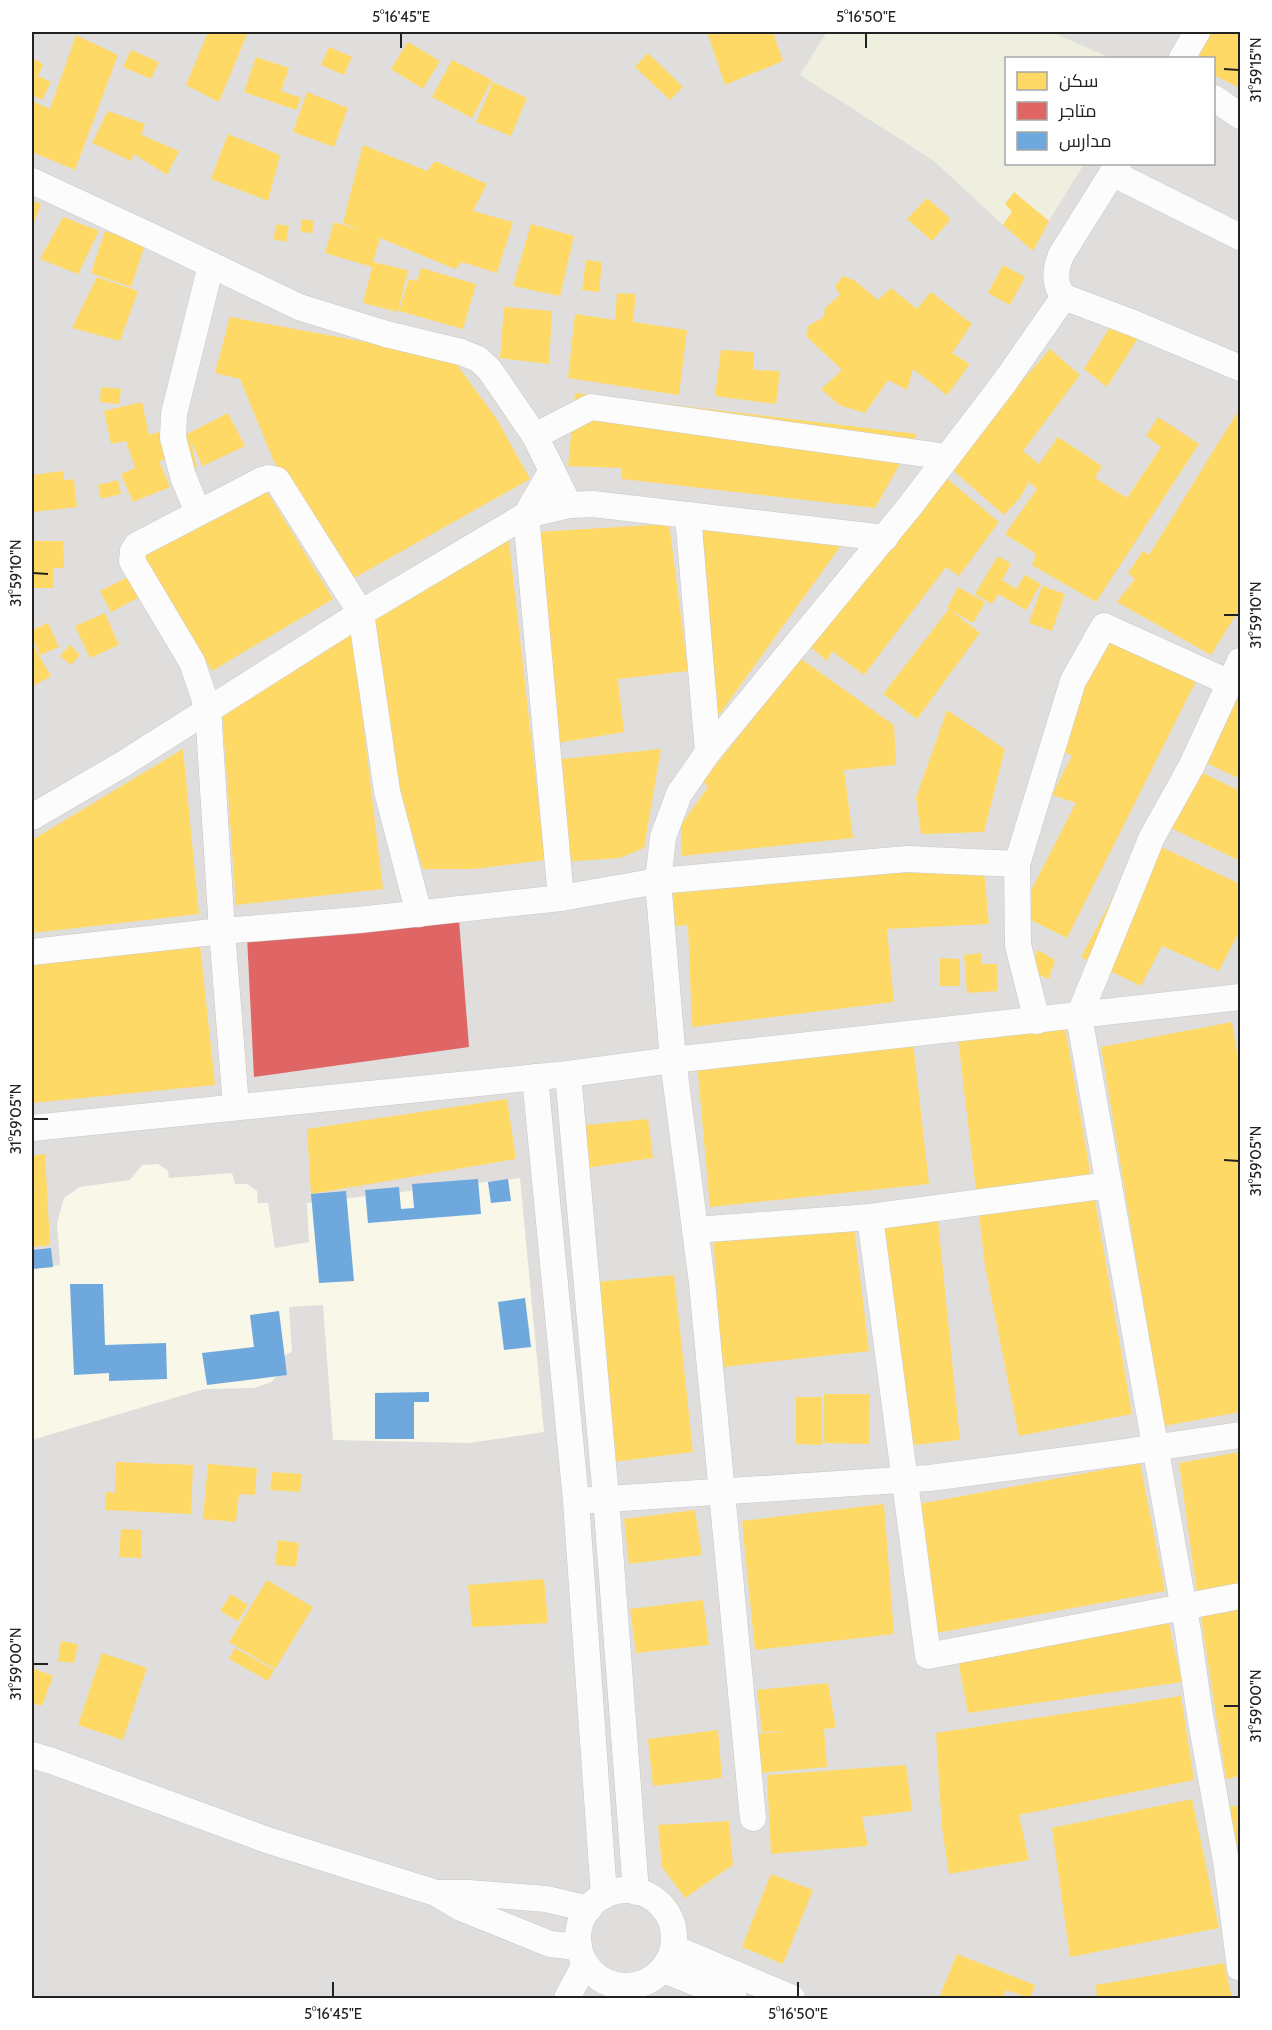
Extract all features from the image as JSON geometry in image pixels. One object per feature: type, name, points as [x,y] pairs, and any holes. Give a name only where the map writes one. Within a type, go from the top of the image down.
[{"type":"street","points":[[1183,57],[1197,32]]},
{"type":"street","points":[[1215,99],[1240,116]]},
{"type":"street","points":[[1240,237],[1115,168],[1061,255],[1056,267],[1058,290],[1064,297],[1240,368]]},
{"type":"street","points":[[32,181],[299,307],[386,334],[461,352],[478,360],[489,369],[535,436],[569,505]]},
{"type":"street","points":[[198,513],[183,476],[173,438],[174,414],[211,265]]},
{"type":"street","points":[[753,1818],[702,1283],[673,1060],[658,880],[663,837],[680,794],[708,752],[885,538],[1004,383],[1064,297]]},
{"type":"street","points":[[535,436],[591,407],[947,457]]},
{"type":"street","points":[[552,470],[526,515],[561,898]]},
{"type":"street","points":[[236,1106],[208,709],[192,662],[132,561],[133,551],[137,545],[262,480],[269,478],[277,480],[361,613],[387,791],[419,914]]},
{"type":"street","points":[[32,817],[123,764],[361,613],[526,515],[569,505],[593,504],[885,538]]},
{"type":"street","points":[[688,515],[708,752]]},
{"type":"street","points":[[1037,1021],[1018,945],[1017,864],[1073,681],[1104,626],[1235,672],[1191,767],[1152,837],[1079,1016],[1227,1867],[1240,1968]]},
{"type":"street","points":[[32,952],[561,898],[658,880],[908,859],[1017,864]]},
{"type":"street","points":[[32,1128],[568,1074],[673,1060],[1240,997]]},
{"type":"street","points":[[568,1074],[606,1498],[636,1892]]},
{"type":"street","points":[[535,1077],[576,1501],[597,1903]]},
{"type":"street","points":[[695,1230],[870,1217],[1109,1185]]},
{"type":"street","points":[[870,1217],[928,1656],[1240,1596]]},
{"type":"street","points":[[576,1501],[930,1478],[1240,1435]]},
{"type":"street","points":[[32,1755],[267,1840],[436,1893],[461,1908],[582,1956]]},
{"type":"street","points":[[620,1891],[636,1892],[652,1898],[666,1911],[673,1926],[669,1959],[650,1980],[621,1992],[593,1973],[582,1956],[579,1931],[583,1917],[597,1903],[620,1891]]},
{"type":"street","points":[[436,1893],[468,1893],[597,1903]]},
{"type":"street","points":[[567,1998],[582,1956]]},
{"type":"street","points":[[669,1959],[734,1998]]},
{"type":"street","points":[[669,1959],[792,1998]]},
{"type":"shaded area","points":[[32,32],[1240,32],[1240,1998],[32,1998]]},
{"type":"shaded area","points":[[158,1164],[168,1171],[169,1178],[232,1173],[235,1184],[247,1184],[257,1191],[258,1203],[268,1203],[275,1248],[309,1242],[307,1203],[520,1178],[544,1432],[469,1443],[333,1440],[323,1305],[289,1307],[292,1352],[285,1355],[285,1369],[271,1382],[254,1388],[204,1389],[32,1440],[32,1269],[60,1265],[57,1223],[64,1198],[80,1187],[130,1180],[142,1165]]},
{"type":"green space","points":[[827,32],[1052,32],[1108,57],[1005,57],[1005,165],[1083,165],[1049,221],[1014,192],[1005,203],[1012,212],[1003,225],[934,161],[800,75]]},
{"type":"building: سكن","points":[[208,32],[248,32],[219,102],[186,85]]},
{"type":"building: سكن","points":[[707,32],[773,32],[783,61],[725,85]]},
{"type":"building: سكن","points":[[1210,32],[1240,32],[1240,88],[1215,76],[1215,57],[1196,57]]},
{"type":"building: سكن","points":[[76,35],[118,55],[75,170],[32,152],[32,101],[50,109]]},
{"type":"building: سكن","points":[[408,42],[440,61],[423,89],[391,69]]},
{"type":"building: سكن","points":[[329,47],[352,57],[344,75],[321,65]]},
{"type":"building: سكن","points":[[131,50],[159,62],[151,79],[123,67]]},
{"type":"building: سكن","points":[[648,53],[683,87],[670,100],[635,67]]},
{"type":"building: سكن","points":[[256,57],[289,68],[281,91],[301,98],[296,110],[244,92]]},
{"type":"building: سكن","points":[[32,58],[43,64],[38,76],[51,82],[42,100],[32,95]]},
{"type":"building: سكن","points":[[452,60],[492,80],[472,118],[432,97]]},
{"type":"building: سكن","points":[[493,82],[527,98],[511,136],[476,122]]},
{"type":"building: سكن","points":[[307,92],[348,108],[334,147],[293,132]]},
{"type":"building: سكن","points":[[108,111],[145,124],[141,135],[179,151],[167,175],[134,154],[131,161],[92,143]]},
{"type":"building: سكن","points":[[228,134],[280,155],[268,201],[211,179]]},
{"type":"building: سكن","points":[[363,145],[427,171],[435,161],[487,184],[473,211],[513,222],[497,273],[462,262],[455,269],[380,238],[373,262],[408,270],[398,312],[363,303],[372,267],[325,253],[334,222],[362,231],[343,223]]},
{"type":"building: سكن","points":[[1014,192],[1049,221],[1033,251],[1003,225],[1012,212],[1005,204]]},
{"type":"building: سكن","points":[[927,198],[951,219],[932,241],[907,219]]},
{"type":"building: سكن","points":[[32,201],[41,204],[32,228]]},
{"type":"building: سكن","points":[[63,217],[99,231],[78,274],[40,259]]},
{"type":"building: سكن","points":[[302,219],[314,221],[312,234],[300,231]]},
{"type":"building: سكن","points":[[277,224],[289,226],[286,242],[273,239]]},
{"type":"building: سكن","points":[[531,224],[574,236],[560,296],[513,286]]},
{"type":"building: سكن","points":[[105,231],[145,245],[131,287],[91,273]]},
{"type":"building: سكن","points":[[586,260],[602,262],[599,292],[582,290]]},
{"type":"building: سكن","points":[[1003,265],[1025,277],[1010,305],[988,293]]},
{"type":"building: سكن","points":[[421,268],[476,284],[463,329],[399,311],[409,279],[417,281]]},
{"type":"building: سكن","points":[[843,276],[854,280],[878,300],[891,288],[917,309],[931,292],[972,324],[952,353],[970,364],[947,395],[913,369],[907,390],[888,380],[865,413],[839,405],[821,389],[842,370],[806,336],[808,326],[824,317],[825,308],[840,295],[835,286]]},
{"type":"building: سكن","points":[[97,277],[138,291],[120,341],[72,328]]},
{"type":"building: سكن","points":[[617,293],[636,294],[633,322],[687,330],[679,395],[568,378],[575,314],[615,320]]},
{"type":"building: سكن","points":[[504,307],[552,311],[549,364],[500,358]]},
{"type":"building: سكن","points":[[230,317],[452,358],[496,418],[530,479],[347,582],[273,459],[240,379],[215,373]]},
{"type":"building: سكن","points":[[1110,327],[1138,338],[1107,387],[1084,369]]},
{"type":"building: سكن","points":[[1050,349],[1080,375],[1023,451],[1039,464],[1058,437],[1102,466],[1095,478],[1127,498],[1161,447],[1146,436],[1158,417],[1199,444],[1096,602],[1032,565],[1036,554],[1005,534],[1037,489],[1029,482],[1020,498],[1004,515],[949,467]]},
{"type":"building: سكن","points":[[721,350],[754,352],[753,370],[780,371],[776,404],[715,396]]},
{"type":"building: سكن","points":[[101,387],[121,389],[119,404],[100,402]]},
{"type":"building: سكن","points":[[575,393],[917,434],[875,508],[622,479],[621,468],[568,466]]},
{"type":"building: سكن","points":[[142,402],[149,435],[159,432],[167,459],[159,461],[170,487],[133,502],[121,474],[135,468],[126,441],[111,444],[104,411]]},
{"type":"building: سكن","points":[[1240,408],[1240,608],[1211,655],[1117,602],[1135,579],[1128,573],[1143,551],[1149,555]]},
{"type":"building: سكن","points":[[228,413],[245,446],[203,466],[190,440],[197,467],[178,471],[170,438],[187,434]]},
{"type":"building: سكن","points":[[63,471],[64,480],[74,479],[77,507],[32,512],[32,475]]},
{"type":"building: سكن","points":[[945,477],[999,522],[959,576],[946,567],[864,675],[832,651],[827,661],[807,644]]},
{"type":"building: سكن","points":[[118,480],[121,494],[101,499],[98,485]]},
{"type":"building: سكن","points":[[266,490],[333,599],[212,671],[143,557]]},
{"type":"building: سكن","points":[[669,524],[688,671],[618,679],[624,732],[557,743],[536,532]]},
{"type":"building: سكن","points":[[691,525],[845,540],[719,715],[713,707]]},
{"type":"building: سكن","points":[[508,533],[545,860],[474,869],[423,869],[399,790],[370,620]]},
{"type":"building: سكن","points":[[32,541],[63,541],[64,568],[53,568],[54,588],[32,588]]},
{"type":"building: سكن","points":[[998,556],[1011,564],[1002,580],[1016,589],[1025,575],[1041,584],[1026,610],[998,594],[992,604],[975,594]]},
{"type":"building: سكن","points":[[128,577],[138,598],[111,612],[100,591]]},
{"type":"building: سكن","points":[[1042,586],[1065,594],[1052,631],[1029,623]]},
{"type":"building: سكن","points":[[958,587],[985,602],[973,623],[947,608]]},
{"type":"building: سكن","points":[[949,609],[980,633],[917,719],[883,694]]},
{"type":"building: سكن","points":[[105,613],[119,645],[90,658],[75,626]]},
{"type":"building: سكن","points":[[48,623],[59,647],[40,655],[32,637],[32,630]]},
{"type":"building: سكن","points":[[1097,625],[1199,675],[1067,938],[1019,914],[1076,803],[1052,795],[1072,756],[1042,739]]},
{"type":"building: سكن","points":[[352,630],[383,889],[236,905],[222,711]]},
{"type":"building: سكن","points":[[32,644],[51,676],[32,687]]},
{"type":"building: سكن","points":[[70,645],[80,655],[71,665],[60,656]]},
{"type":"building: سكن","points":[[1240,650],[1240,779],[1184,752]]},
{"type":"building: سكن","points":[[801,659],[894,725],[896,765],[844,770],[853,838],[682,856],[681,825],[708,787],[703,781]]},
{"type":"building: سكن","points":[[947,710],[1005,749],[984,832],[921,834],[916,798]]},
{"type":"building: سكن","points":[[183,749],[199,914],[32,933],[32,840]]},
{"type":"building: سكن","points":[[661,749],[644,848],[620,858],[563,862],[565,822],[562,759]]},
{"type":"building: سكن","points":[[1182,763],[1240,791],[1240,861],[1152,819]]},
{"type":"building: سكن","points":[[1144,839],[1240,884],[1240,930],[1219,971],[1162,946],[1141,986],[1081,957]]},
{"type":"building: سكن","points":[[982,850],[989,924],[887,929],[894,1002],[692,1027],[688,925],[675,926],[673,879]]},
{"type":"building: سكن","points":[[199,936],[215,1085],[32,1103],[32,953]]},
{"type":"building: سكن","points":[[1038,950],[1055,960],[1049,979],[1027,970]]},
{"type":"building: سكن","points":[[981,953],[982,964],[997,964],[998,991],[967,993],[964,955]]},
{"type":"building: سكن","points":[[940,958],[960,959],[960,986],[940,986]]},
{"type":"building: سكن","points":[[1232,1022],[1240,1071],[1240,1412],[1164,1426],[1101,1047]]},
{"type":"building: سكن","points":[[1065,1027],[1132,1414],[1019,1436],[985,1266],[958,1039]]},
{"type":"building: سكن","points":[[913,1042],[929,1184],[710,1207],[697,1062]]},
{"type":"building: سكن","points":[[507,1099],[516,1159],[311,1194],[307,1129]]},
{"type":"building: سكن","points":[[648,1119],[653,1158],[580,1169],[576,1126]]},
{"type":"building: سكن","points":[[45,1154],[50,1245],[32,1247],[32,1156]]},
{"type":"building: سكن","points":[[937,1211],[960,1440],[903,1446],[877,1217]]},
{"type":"building: سكن","points":[[853,1220],[869,1351],[722,1367],[713,1233]]},
{"type":"building: سكن","points":[[674,1275],[693,1452],[612,1462],[597,1282]]},
{"type":"building: سكن","points":[[824,1394],[870,1394],[869,1444],[823,1443]]},
{"type":"building: سكن","points":[[796,1397],[822,1397],[822,1445],[796,1444]]},
{"type":"building: سكن","points":[[1240,1452],[1240,1584],[1197,1592],[1179,1463]]},
{"type":"building: سكن","points":[[116,1462],[193,1465],[191,1514],[105,1510],[106,1492],[115,1493]]},
{"type":"building: سكن","points":[[1140,1463],[1165,1591],[931,1634],[914,1505]]},
{"type":"building: سكن","points":[[208,1464],[257,1468],[255,1495],[239,1494],[236,1522],[203,1519]]},
{"type":"building: سكن","points":[[272,1472],[302,1474],[300,1492],[270,1490]]},
{"type":"building: سكن","points":[[884,1504],[894,1634],[755,1650],[742,1521]]},
{"type":"building: سكن","points":[[695,1510],[702,1555],[629,1564],[624,1519]]},
{"type":"building: سكن","points":[[121,1529],[142,1530],[141,1558],[119,1557]]},
{"type":"building: سكن","points":[[278,1540],[299,1543],[296,1567],[275,1565]]},
{"type":"building: سكن","points":[[544,1579],[548,1623],[472,1627],[468,1585]]},
{"type":"building: سكن","points":[[267,1580],[313,1607],[275,1669],[229,1642]]},
{"type":"building: سكن","points":[[231,1594],[248,1605],[238,1621],[220,1611]]},
{"type":"building: سكن","points":[[1240,1599],[1240,1776],[1226,1779],[1199,1605]]},
{"type":"building: سكن","points":[[703,1600],[709,1645],[636,1653],[630,1609]]},
{"type":"building: سكن","points":[[1166,1612],[1182,1682],[968,1713],[956,1649]]},
{"type":"building: سكن","points":[[61,1641],[78,1644],[74,1663],[58,1661]]},
{"type":"building: سكن","points":[[235,1648],[274,1670],[268,1681],[229,1659]]},
{"type":"building: سكن","points":[[102,1653],[147,1668],[123,1740],[78,1725]]},
{"type":"building: سكن","points":[[32,1668],[53,1676],[42,1706],[32,1703]]},
{"type":"building: سكن","points":[[828,1683],[836,1728],[824,1729],[827,1767],[759,1773],[755,1734],[790,1731],[762,1732],[757,1690]]},
{"type":"building: سكن","points":[[1181,1696],[1194,1780],[1019,1815],[1029,1860],[949,1874],[942,1828],[936,1733]]},
{"type":"building: سكن","points":[[718,1730],[722,1778],[653,1786],[648,1739]]},
{"type":"building: سكن","points":[[906,1765],[912,1811],[862,1817],[868,1846],[771,1854],[767,1775]]},
{"type":"building: سكن","points":[[1192,1799],[1219,1928],[1070,1957],[1052,1828]]},
{"type":"building: سكن","points":[[1240,1805],[1240,1881],[1229,1807]]},
{"type":"building: سكن","points":[[729,1821],[733,1865],[685,1898],[662,1867],[658,1825]]},
{"type":"building: سكن","points":[[771,1874],[813,1890],[783,1964],[742,1947]]},
{"type":"building: سكن","points":[[957,1954],[1035,1985],[1030,1998],[1006,1990],[1002,1998],[939,1998]]},
{"type":"building: سكن","points":[[1224,1963],[1232,1998],[1097,1998],[1096,1985]]},
{"type":"building: متاجر","points":[[459,920],[469,1047],[254,1077],[247,936]]},
{"type":"building: مدارس","points":[[478,1179],[481,1214],[368,1223],[365,1190],[399,1187],[401,1209],[414,1208],[412,1184]]},
{"type":"building: مدارس","points":[[508,1179],[511,1201],[491,1203],[488,1182]]},
{"type":"building: مدارس","points":[[346,1191],[354,1281],[319,1283],[311,1194]]},
{"type":"building: مدارس","points":[[51,1248],[53,1267],[32,1269],[32,1250]]},
{"type":"building: مدارس","points":[[70,1284],[103,1284],[105,1345],[166,1343],[167,1379],[109,1381],[109,1373],[74,1375]]},
{"type":"building: مدارس","points":[[525,1298],[531,1347],[504,1350],[498,1302]]},
{"type":"building: مدارس","points":[[279,1311],[287,1375],[207,1385],[202,1353],[254,1347],[250,1315]]},
{"type":"building: مدارس","points":[[429,1392],[429,1402],[414,1402],[414,1439],[375,1439],[375,1393]]}]
